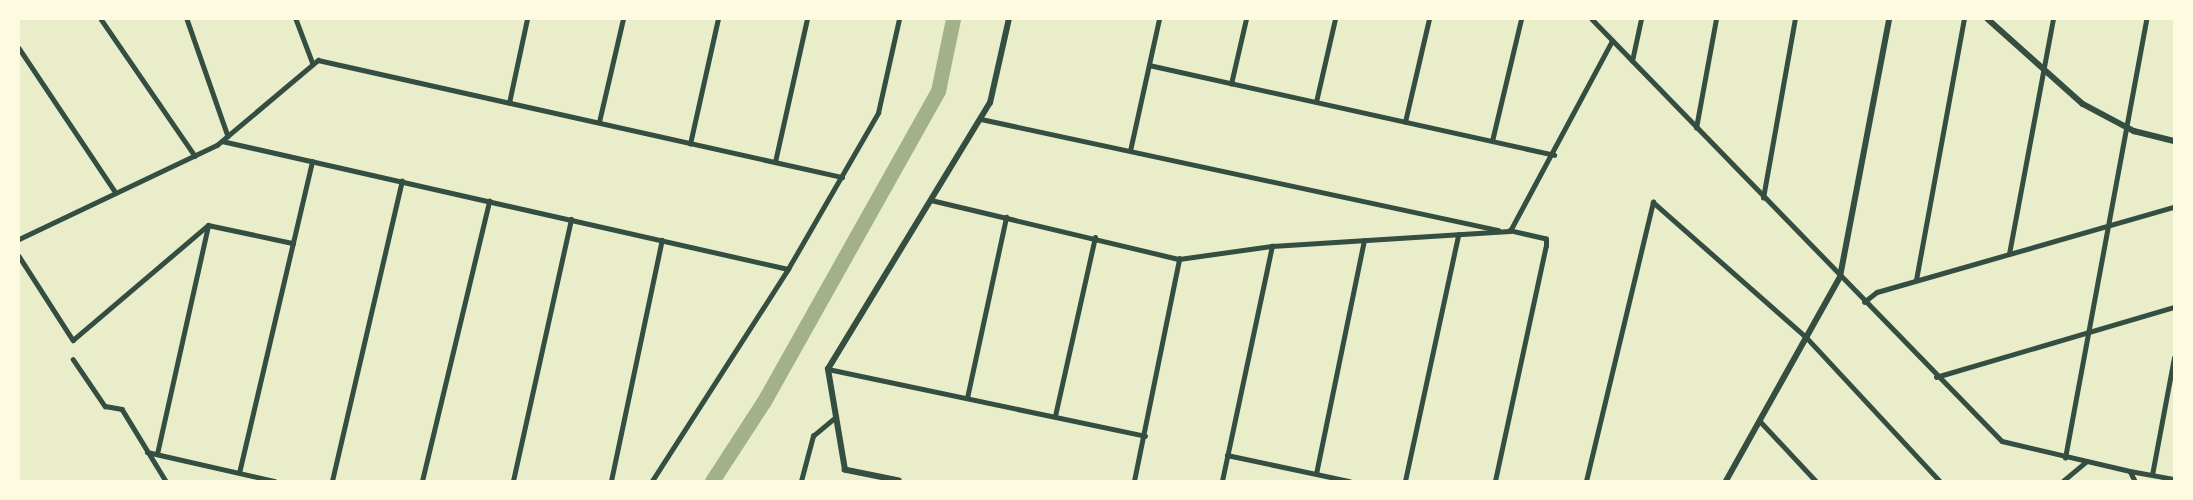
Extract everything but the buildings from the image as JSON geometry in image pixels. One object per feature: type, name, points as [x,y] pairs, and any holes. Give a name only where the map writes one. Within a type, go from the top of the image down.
[{"type":"street","points":[[101,19],[194,156]]},
{"type":"street","points":[[187,19],[228,136]]},
{"type":"street","points":[[296,19],[313,64]]},
{"type":"street","points":[[509,103],[527,19]]},
{"type":"street","points":[[599,122],[623,19]]},
{"type":"street","points":[[690,144],[718,19]]},
{"type":"street","points":[[775,162],[807,19]]},
{"type":"street","points":[[652,481],[788,269],[878,113],[899,19]]},
{"type":"street","points":[[899,481],[845,470],[828,369],[990,103],[1009,19]]},
{"type":"street","points":[[1130,151],[1159,19]]},
{"type":"street","points":[[1231,84],[1246,19]]},
{"type":"street","points":[[1316,102],[1335,19]]},
{"type":"street","points":[[1405,122],[1430,19]]},
{"type":"street","points":[[1492,141],[1521,19]]},
{"type":"street","points":[[1592,19],[1936,377],[2002,441],[2065,458],[2174,478]]},
{"type":"street","points":[[1632,62],[1641,19]]},
{"type":"street","points":[[1696,128],[1716,19]]},
{"type":"street","points":[[1764,198],[1795,19]]},
{"type":"street","points":[[1726,481],[1840,277],[1889,19]]},
{"type":"street","points":[[1916,280],[1964,19]]},
{"type":"street","points":[[1988,19],[2083,104],[2126,127],[2174,141]]},
{"type":"street","points":[[2009,254],[2053,19]]},
{"type":"street","points":[[2065,458],[2146,19]]},
{"type":"street","points":[[1510,231],[1554,154],[1612,41]]},
{"type":"street","points":[[19,48],[116,193]]},
{"type":"street","points":[[19,239],[222,141],[318,60],[842,177]]},
{"type":"street","points":[[1149,65],[1554,154]]},
{"type":"street","points":[[981,119],[1502,231]]},
{"type":"street","points":[[222,141],[788,269]]},
{"type":"street","points":[[239,473],[312,161]]},
{"type":"street","points":[[332,481],[402,182]]},
{"type":"street","points":[[931,200],[1096,237],[1179,259],[1272,246],[1502,231],[1546,239],[1495,481]]},
{"type":"street","points":[[422,481],[489,201]]},
{"type":"street","points":[[1586,481],[1649,205],[1657,204],[1807,338],[1940,481]]},
{"type":"street","points":[[1864,302],[1877,292],[1916,280],[2174,207]]},
{"type":"street","points":[[967,398],[1006,217]]},
{"type":"street","points":[[513,481],[571,219]]},
{"type":"street","points":[[208,225],[292,243]]},
{"type":"street","points":[[19,256],[73,340],[208,225]]},
{"type":"street","points":[[157,454],[208,225]]},
{"type":"street","points":[[1404,481],[1458,235]]},
{"type":"street","points":[[1055,416],[1096,237]]},
{"type":"street","points":[[610,481],[662,240]]},
{"type":"street","points":[[1316,474],[1364,241]]},
{"type":"street","points":[[1222,481],[1272,246]]},
{"type":"street","points":[[1134,481],[1145,436],[1179,259]]},
{"type":"street","points":[[1936,377],[2090,330],[2174,307]]},
{"type":"street","points":[[2152,475],[2174,358]]},
{"type":"street","points":[[73,359],[106,406],[122,409],[166,481]]},
{"type":"street","points":[[828,369],[1145,436]]},
{"type":"street","points":[[801,481],[814,436],[836,417]]},
{"type":"street","points":[[1760,421],[1816,481]]},
{"type":"street","points":[[147,452],[274,481]]},
{"type":"street","points":[[1227,455],[1349,481]]},
{"type":"street","points":[[2063,481],[2086,462]]},
{"type":"street","points":[[2130,471],[2135,481]]},
{"type":"waterway","points":[[712,481],[764,401],[938,91],[953,19]]}]
